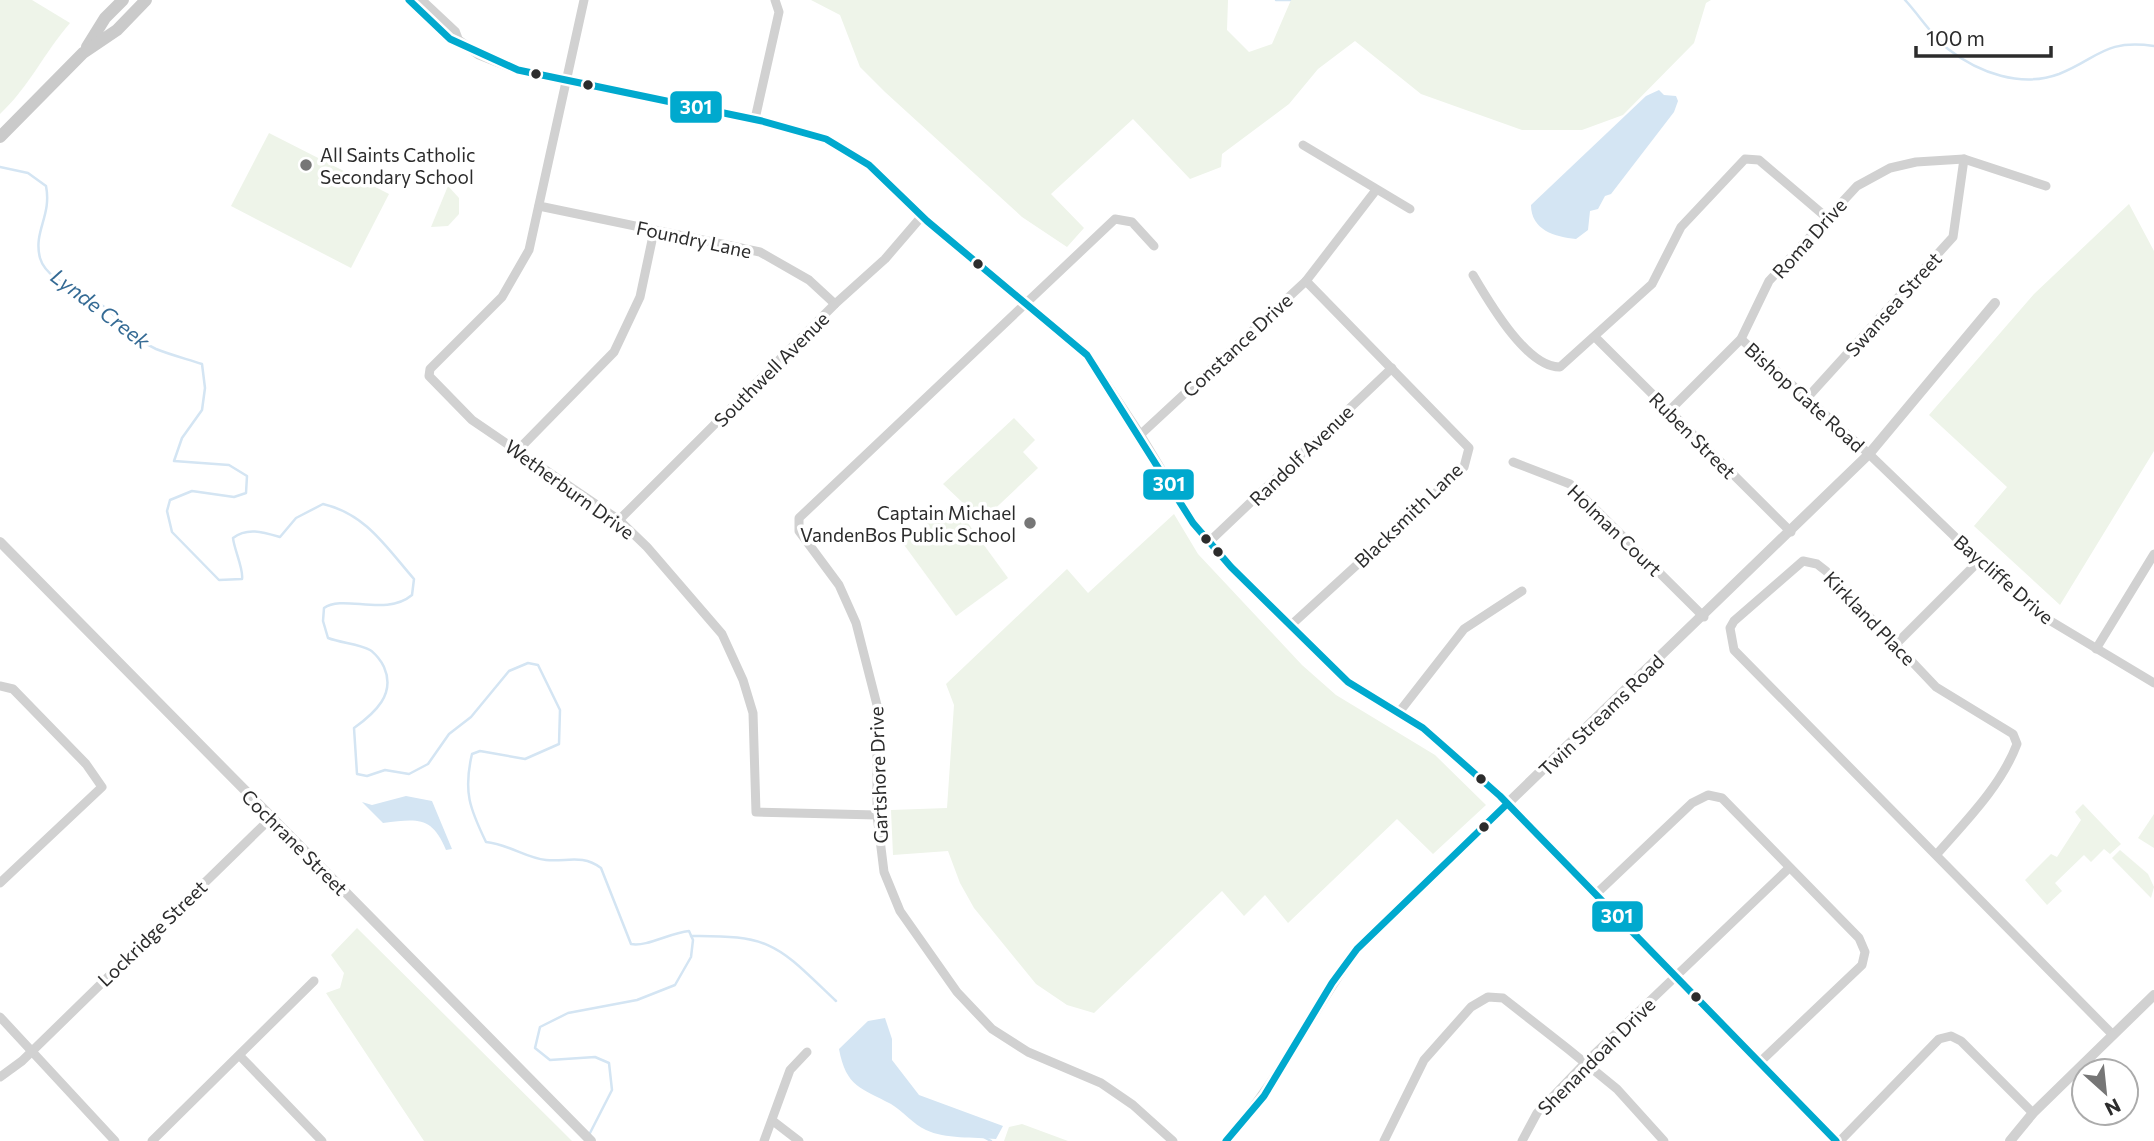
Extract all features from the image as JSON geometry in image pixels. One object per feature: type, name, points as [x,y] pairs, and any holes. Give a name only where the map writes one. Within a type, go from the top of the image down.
[{"type":"main road","points":[[83,53],[105,18],[123,0]]},
{"type":"main road","points":[[0,137],[83,53],[117,30],[146,0]]},
{"type":"street","points":[[409,0],[450,39],[458,40],[478,54],[518,70],[755,119],[826,139],[869,165],[922,216],[1087,355],[1140,435],[1193,523],[1290,626],[1348,682],[1400,710],[1507,804],[1838,1141],[1939,1039],[1951,1036],[1961,1041],[2033,1113]]},
{"type":"street","points":[[421,0],[455,32],[458,40]]},
{"type":"street","name":"Wetherburn Drive","points":[[584,0],[529,250],[502,297],[430,369],[429,376],[472,420],[619,520],[648,547],[722,634],[743,680],[753,713],[756,812],[877,815]]},
{"type":"street","points":[[755,119],[779,12],[775,0]]},
{"type":"street","points":[[1303,145],[1410,209]]},
{"type":"street","points":[[1473,275],[1499,318],[1542,364],[1560,367],[1653,284],[1681,228],[1745,159],[1759,160],[1826,217]]},
{"type":"street","points":[[1964,159],[2046,186]]},
{"type":"street","name":"Roma Drive","points":[[1669,411],[1741,339],[1769,281],[1857,186],[1890,168],[1916,162],[1964,159]]},
{"type":"street","name":"Swansea Street","points":[[1807,398],[1953,237],[1964,159]]},
{"type":"street","points":[[1306,282],[1376,190]]},
{"type":"street","name":"Foundry Lane","points":[[539,206],[760,253],[809,280],[835,304]]},
{"type":"street","name":"Southwell Avenue","points":[[619,520],[835,304],[885,258],[922,216]]},
{"type":"street","name":"Gartshore Drive","points":[[1154,246],[1132,222],[1115,219],[800,518],[799,531],[839,585],[856,623],[877,705],[877,815],[884,872],[900,911],[957,992],[992,1029],[1028,1052],[1101,1083],[1133,1105],[1173,1141]]},
{"type":"street","points":[[518,450],[614,352],[640,297],[654,231]]},
{"type":"street","name":"Constance Drive","points":[[1140,435],[1306,282],[1392,368]]},
{"type":"street","name":"Twin Streams Road","points":[[1226,1141],[1264,1096],[1332,983],[1357,949],[1704,617],[1869,454],[1995,303]]},
{"type":"street","name":"Ruben Street","points":[[1595,337],[1791,532]]},
{"type":"street","name":"Bishop Gate Road","points":[[1741,339],[1869,454]]},
{"type":"street","name":"Randolf Avenue","points":[[1210,541],[1392,368]]},
{"type":"street","name":"Blacksmith Lane","points":[[1290,626],[1464,467],[1469,447],[1392,368]]},
{"type":"street","name":"Baycliffe Drive","points":[[1869,454],[1979,561],[2049,620],[2154,683]]},
{"type":"street","name":"Holman Court","points":[[1513,462],[1570,484],[1704,617]]},
{"type":"street","name":"Cochrane Street","points":[[0,542],[591,1141]]},
{"type":"street","points":[[2096,649],[2154,554]]},
{"type":"street","name":"Kirkland Place","points":[[1937,854],[1976,811],[2012,757],[2017,744],[2013,734],[1936,687],[1826,571],[1810,561],[1795,565],[1730,628],[1731,643],[1751,670],[1937,854],[2113,1035]]},
{"type":"street","points":[[1895,645],[1979,561]]},
{"type":"street","points":[[1400,710],[1464,629],[1522,591]]},
{"type":"street","points":[[0,686],[13,688],[86,764],[102,787],[0,883]]},
{"type":"street","points":[[1596,894],[1692,803],[1708,795],[1722,798],[1788,869],[1859,938],[1865,952],[1862,965],[1760,1062]]},
{"type":"street","name":"Lockridge Street","points":[[0,1077],[33,1049],[272,817]]},
{"type":"street","name":"Shenandoah Drive","points":[[1522,1141],[1537,1113],[1584,1064],[1788,869]]},
{"type":"street","points":[[152,1141],[314,982]]},
{"type":"street","points":[[2010,1141],[2033,1113],[2154,995]]},
{"type":"street","points":[[1384,1141],[1424,1060],[1471,1007],[1488,997],[1503,998],[1617,1089],[1664,1141]]},
{"type":"street","points":[[0,1017],[33,1049],[115,1141]]},
{"type":"street","points":[[764,1141],[774,1121],[790,1070],[807,1052]]},
{"type":"street","points":[[240,1056],[322,1141]]},
{"type":"street","points":[[774,1121],[799,1141]]},
{"type":"shaded area","points":[[0,0],[32,0],[70,23],[20,93],[0,114]]},
{"type":"shaded area","points":[[811,0],[1228,0],[1227,30],[1249,52],[1272,44],[1291,0],[1711,0],[1706,3],[1694,43],[1623,115],[1582,130],[1522,130],[1421,94],[1355,41],[1318,69],[1289,104],[1222,154],[1221,167],[1190,179],[1133,119],[1051,194],[1084,228],[1067,247],[1022,217],[885,92],[860,67],[840,15]]},
{"type":"shaded area","points":[[269,133],[389,194],[351,268],[231,206]]},
{"type":"shaded area","points":[[448,186],[459,198],[459,214],[448,226],[431,227]]},
{"type":"shaded area","points":[[2129,204],[2154,251],[2154,451],[2060,605],[1974,526],[2007,487],[1929,415],[2034,294]]},
{"type":"shaded area","points":[[1014,418],[1035,440],[1023,452],[1038,468],[982,521],[943,484]]},
{"type":"shaded area","points":[[954,504],[1008,578],[956,616],[902,542]]},
{"type":"shaded area","points":[[1174,514],[1198,554],[1302,665],[1336,695],[1435,755],[1486,805],[1433,854],[1397,819],[1288,923],[1265,895],[1244,916],[1222,891],[1094,1013],[1067,1005],[1036,984],[974,908],[960,883],[948,851],[893,855],[891,810],[947,808],[954,705],[946,684],[1067,569],[1088,593]]},
{"type":"shaded area","points":[[2083,804],[2121,844],[2110,854],[2104,849],[2091,862],[2084,855],[2055,883],[2062,891],[2047,905],[2025,880],[2051,854],[2057,857],[2081,820],[2075,812]]},
{"type":"shaded area","points":[[2154,814],[2154,848],[2138,838]]},
{"type":"shaded area","points":[[2120,850],[2148,874],[2154,887],[2151,898],[2112,858]]},
{"type":"shaded area","points":[[357,928],[572,1141],[424,1141],[326,993],[340,988],[344,973],[331,955]]},
{"type":"shaded area","points":[[1022,1124],[1068,1141],[1004,1141],[1009,1127]]},
{"type":"water","points":[[1659,90],[1664,95],[1676,96],[1678,101],[1674,112],[1611,194],[1605,196],[1598,209],[1590,211],[1588,230],[1576,239],[1553,234],[1540,226],[1532,214],[1531,205],[1646,96]]},
{"type":"water","points":[[406,796],[432,801],[452,849],[446,850],[435,830],[429,825],[414,821],[383,823],[362,802],[372,805]]},
{"type":"water","points":[[885,1018],[892,1039],[892,1060],[919,1095],[1003,1126],[996,1139],[951,1136],[926,1130],[895,1107],[856,1085],[846,1071],[839,1049],[868,1021]]},
{"type":"waterway","points":[[1276,0],[1290,0]]},
{"type":"waterway","points":[[1905,0],[1937,38],[1960,58],[1987,71],[2015,79],[2045,78],[2059,74],[2103,51],[2124,45],[2154,46]]},
{"type":"waterway","name":"Lynde Creek","points":[[0,167],[28,173],[46,186],[47,206],[38,248],[44,267],[51,274],[100,304],[148,345],[202,364],[205,388],[202,410],[182,438],[174,461],[229,465],[247,476],[246,493],[234,497],[192,491],[170,500],[167,511],[172,532],[219,580],[242,579],[233,538],[244,532],[261,532],[280,537],[296,518],[323,504],[351,515],[374,533],[414,579],[412,595],[402,601],[378,605],[342,603],[324,608],[323,621],[328,638],[370,650],[382,663],[387,677],[387,686],[381,702],[354,728],[357,774],[367,776],[385,770],[409,774],[428,764],[449,734],[471,717],[509,671],[528,663],[538,665],[560,710],[559,744],[525,759],[480,751],[472,754],[468,790],[476,820],[486,842],[539,859],[581,860],[601,868],[631,944],[644,944],[689,931],[693,940],[691,957],[675,985],[637,1000],[568,1013],[540,1027],[535,1048],[550,1060],[595,1057],[609,1063],[612,1090],[590,1133]]},
{"type":"waterway","points":[[691,936],[741,938],[773,948],[787,956],[836,1001]]},
{"type":"waterway","points":[[982,1136],[991,1141]]},
{"type":"transit line","name":"301","points":[[409,0],[450,39],[518,70],[762,121],[826,139],[869,165],[927,221],[1087,355],[1193,523],[1231,567],[1348,682],[1423,728],[1500,796],[1836,1141]]},
{"type":"transit line","name":"301","points":[[1226,1141],[1264,1096],[1332,983],[1357,949],[1507,804]]},
{"type":"place","name":"All Saints Catholic Secondary School","points":[[306,165]]},
{"type":"place","name":"Captain Michael VandenBos Public School","points":[[1030,523]]}]
